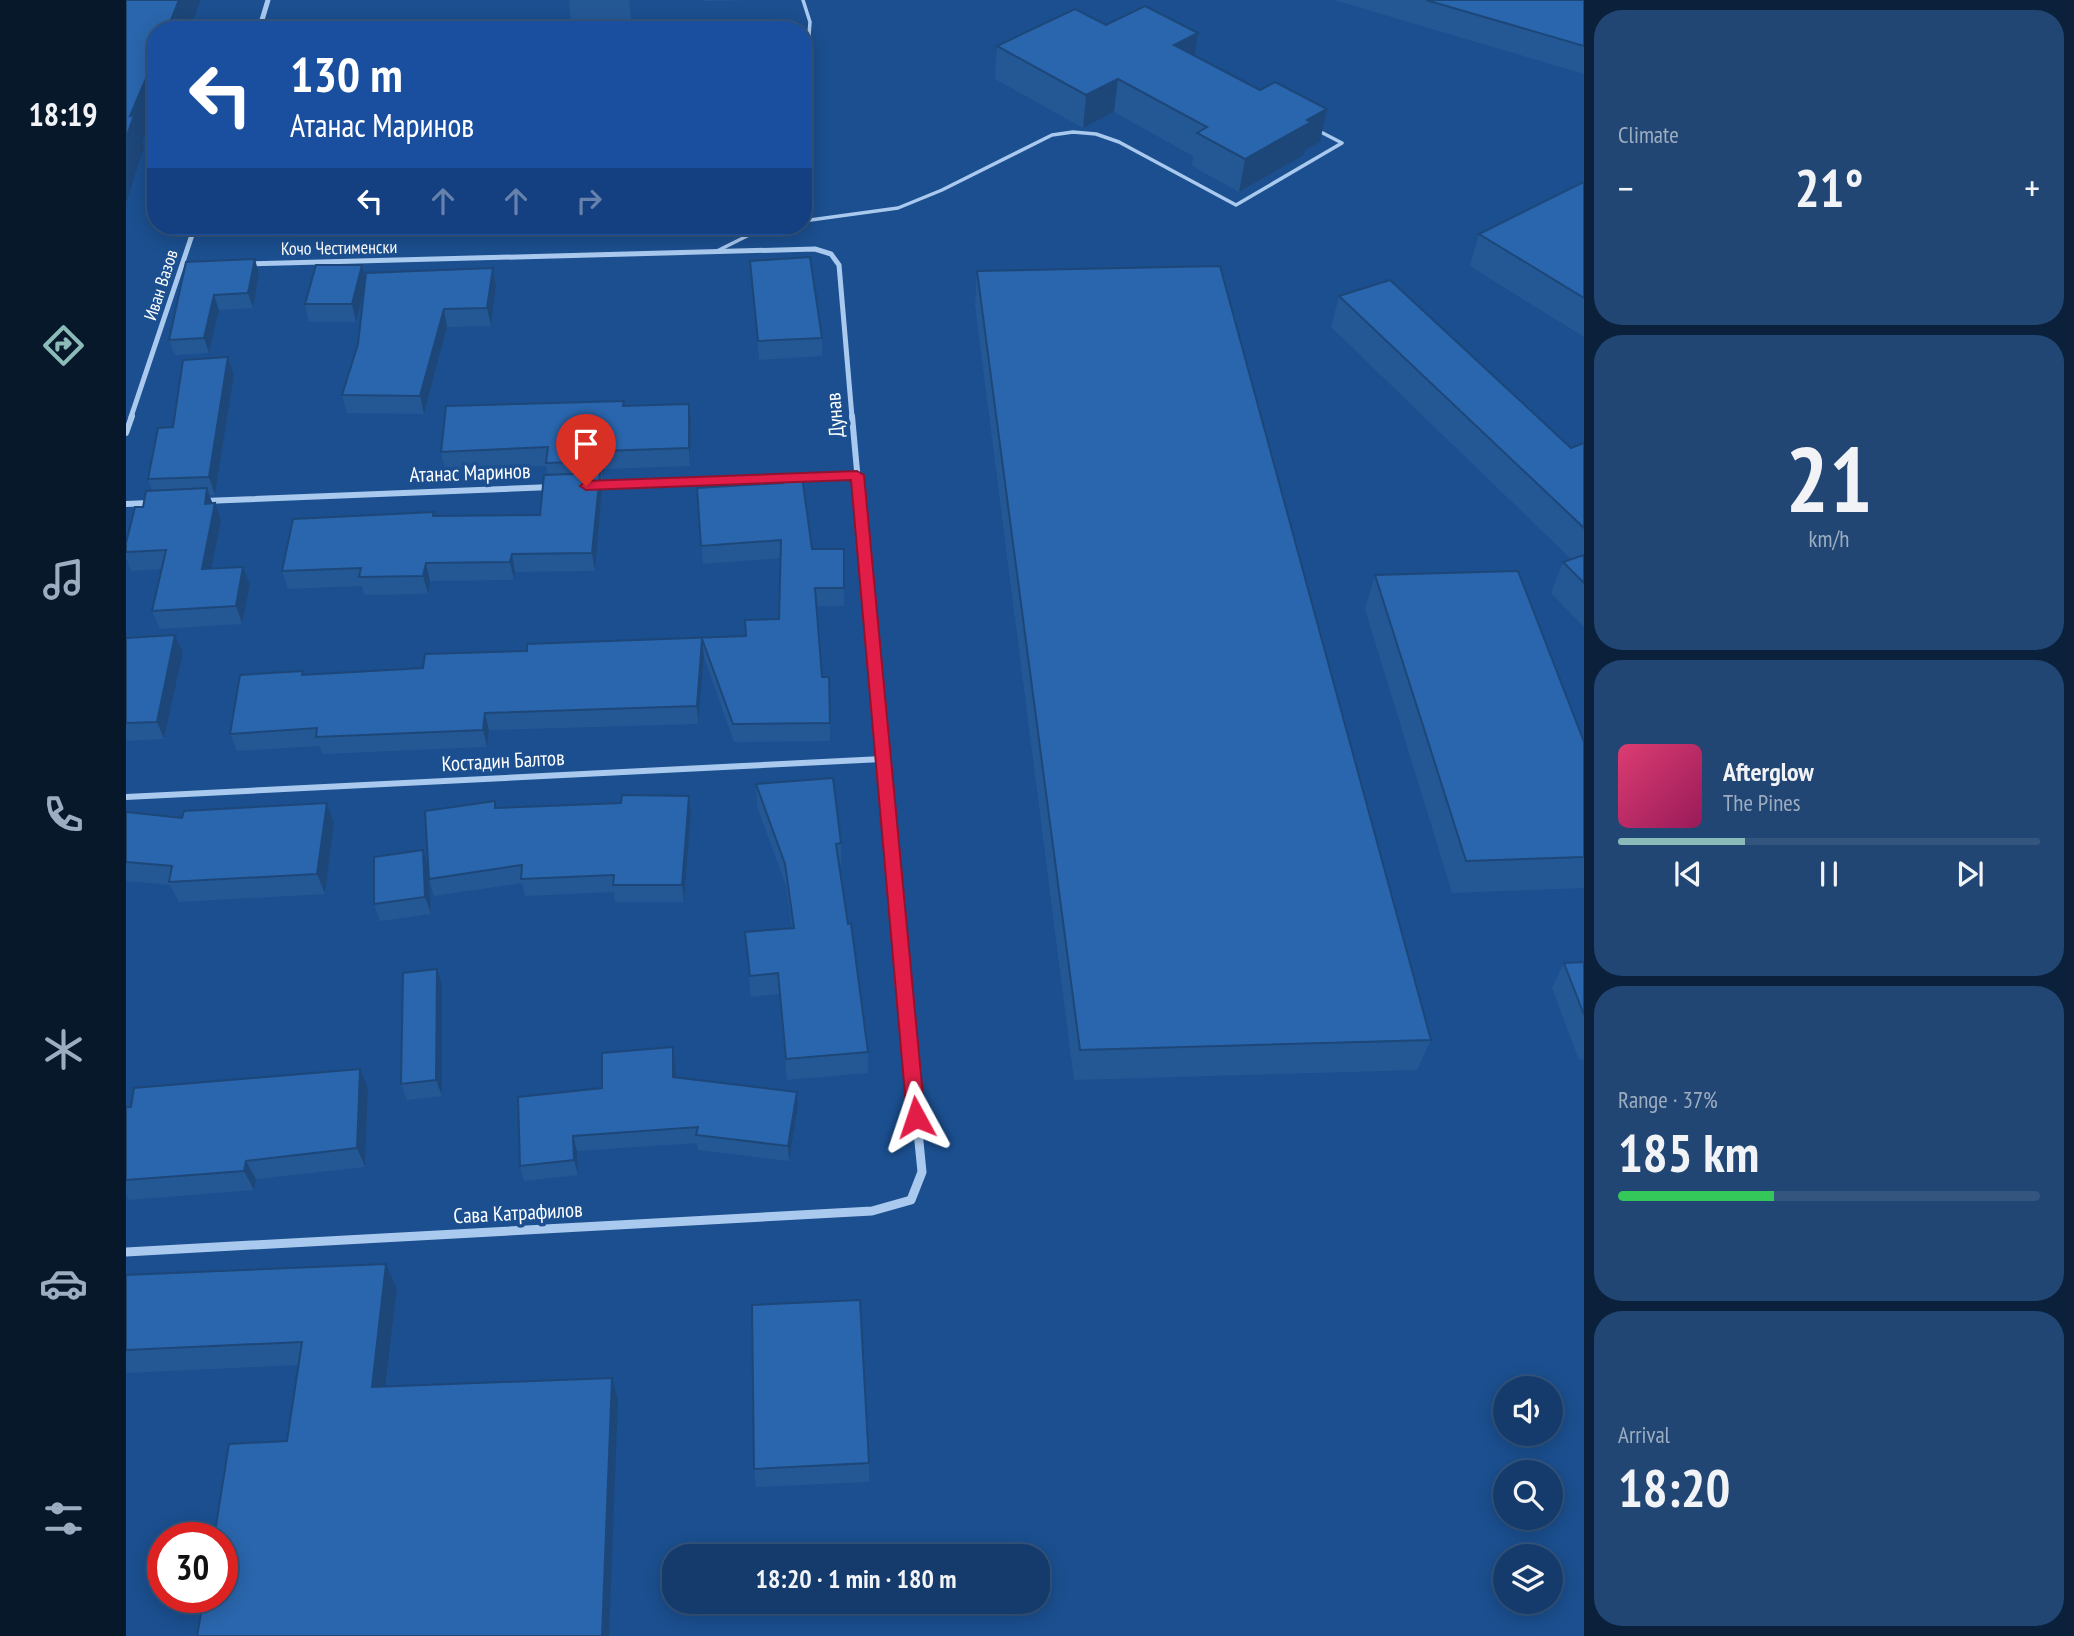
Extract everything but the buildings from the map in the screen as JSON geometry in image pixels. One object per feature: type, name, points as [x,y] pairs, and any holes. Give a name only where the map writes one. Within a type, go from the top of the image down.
[{"type":"street","points":[[262,21],[268,0]]},
{"type":"street","name":"Иван Вазов","points":[[126,433],[192,235]]},
{"type":"street","name":"Кочо Честименски","points":[[238,264],[815,249],[831,254]]},
{"type":"street","name":"Дунав","points":[[831,254],[839,265],[882,759],[922,1172],[911,1200]]},
{"type":"street","points":[[182,265],[196,265]]},
{"type":"street","points":[[581,486],[857,475]]},
{"type":"street","name":"Атанас Маринов","points":[[195,501],[568,486]]},
{"type":"street","points":[[126,504],[154,503]]},
{"type":"street","name":"Костадин Балтов","points":[[126,797],[882,759]]},
{"type":"street","name":"Сава Катрафилов","points":[[126,1252],[872,1211],[911,1200]]},
{"type":"lane","points":[[803,0],[810,21]]},
{"type":"lane","points":[[812,220],[898,208],[942,190],[1052,135],[1073,132],[1096,134],[1119,142],[1236,205],[1342,143],[1307,125]]},
{"type":"lane","points":[[713,253],[748,235]]},
{"type":"route","points":[[586,486],[857,475],[916,1117]]}]
